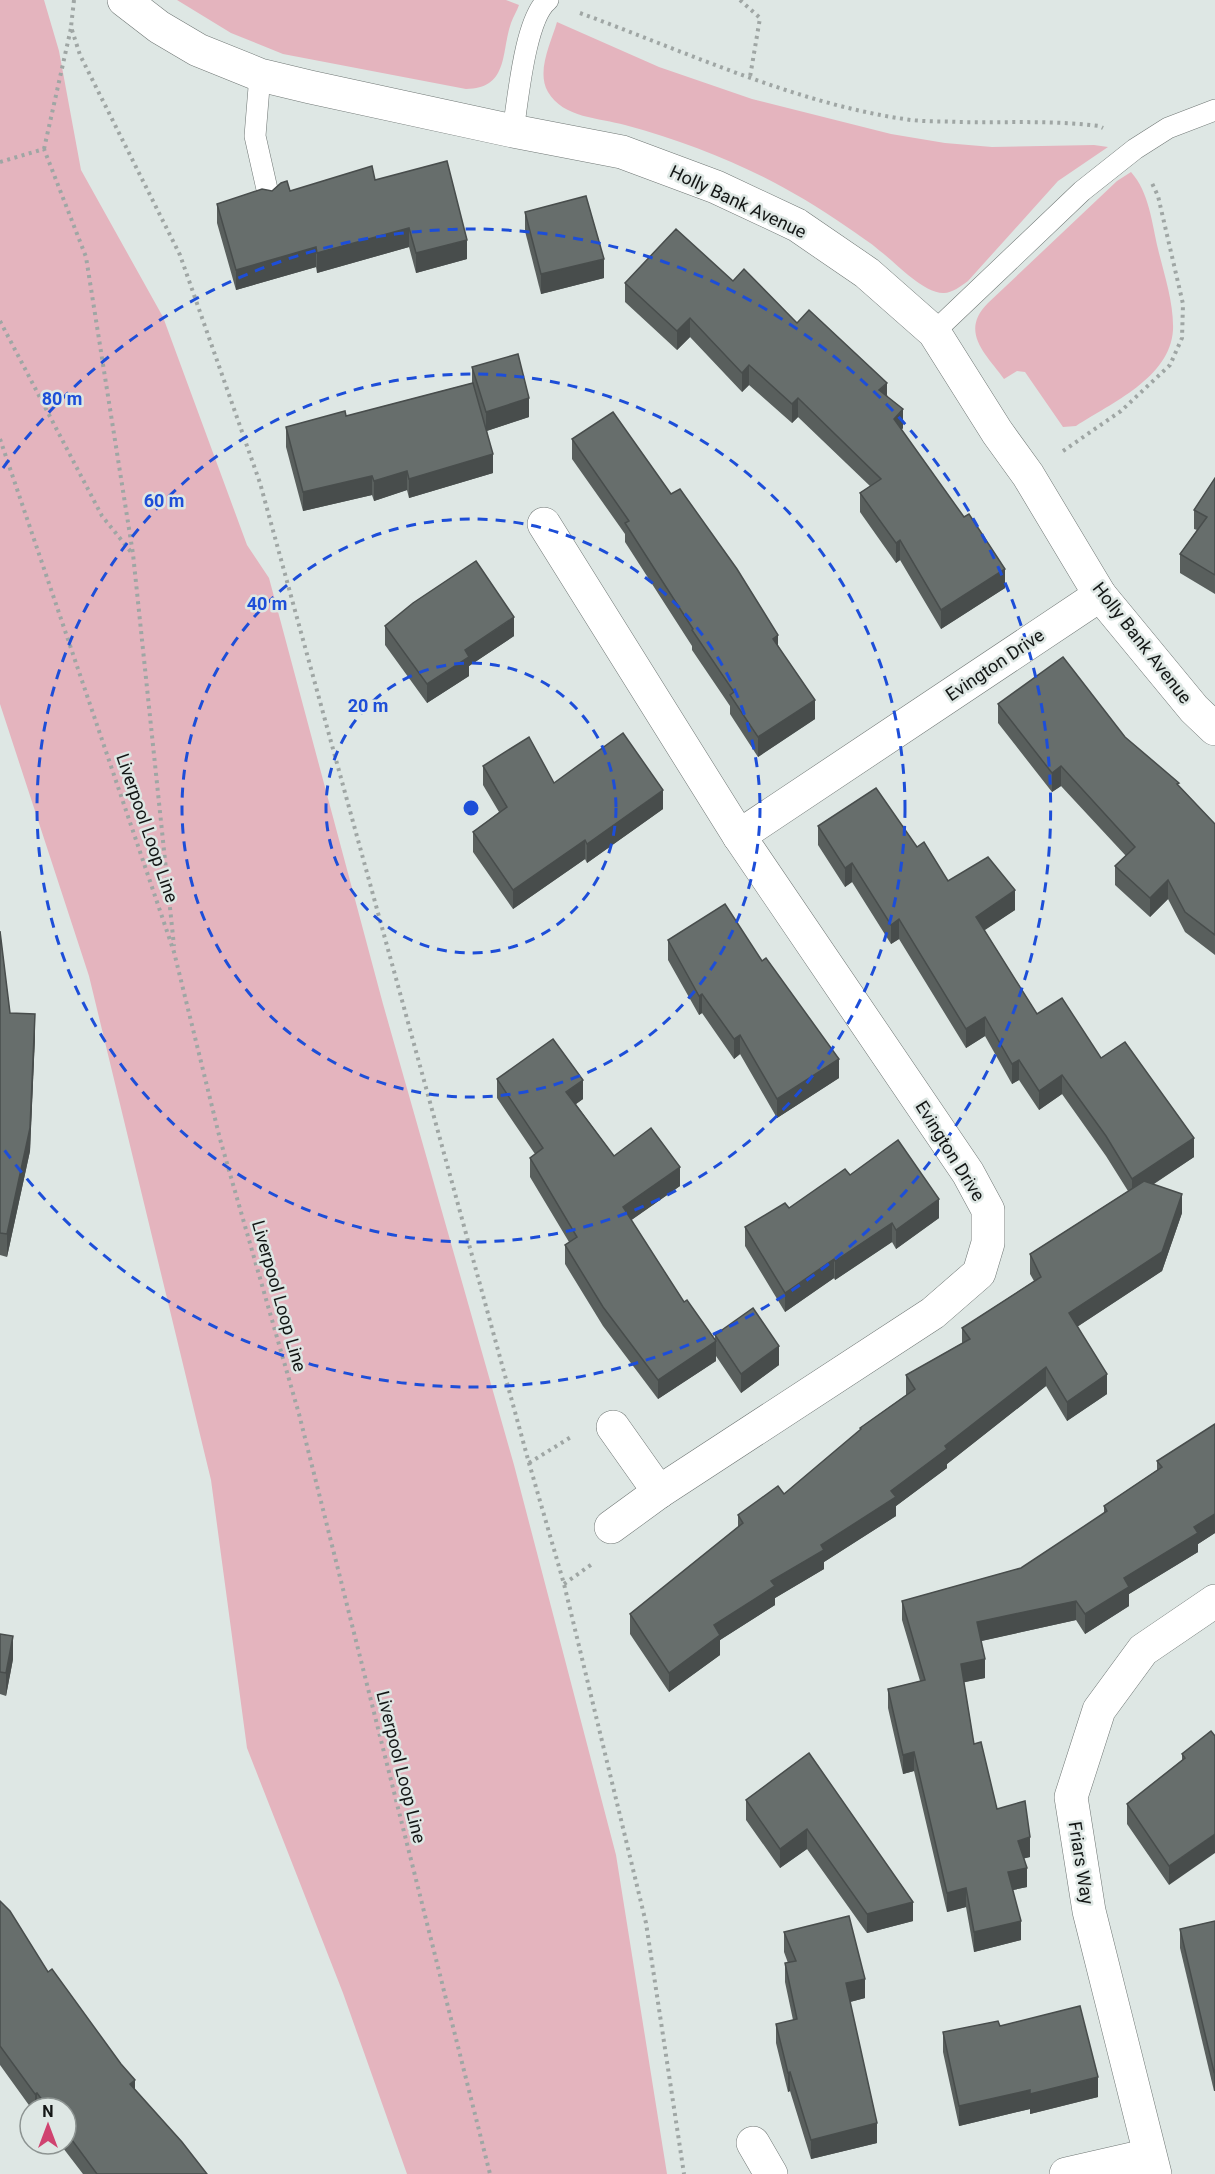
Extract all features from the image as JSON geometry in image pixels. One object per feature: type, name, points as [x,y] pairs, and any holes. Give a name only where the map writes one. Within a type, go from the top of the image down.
[{"type":"street","name":"Holly Bank Avenue","points":[[124,0],[159,27],[198,50],[260,75],[513,131],[622,152],[716,187],[797,225],[867,273],[934,332],[997,432],[1028,475],[1100,595],[1194,709],[1215,729]]},
{"type":"street","name":"Evington Drive","points":[[544,524],[739,836],[968,1173],[988,1210],[988,1243],[979,1273],[933,1313],[659,1492],[611,1527]]},
{"type":"street","name":"Evington Drive","points":[[739,836],[1100,595]]},
{"type":"street","points":[[613,1427],[659,1492]]},
{"type":"street","name":"Friars Way","points":[[1152,2164],[1089,1911],[1071,1797],[1099,1710],[1143,1650],[1215,1602]]},
{"type":"street","points":[[753,2142],[771,2174]]},
{"type":"street","points":[[1065,2174],[1152,2164]]},
{"type":"lane","points":[[513,131],[529,37],[541,5],[548,0]]},
{"type":"lane","points":[[260,75],[255,136],[269,198]]},
{"type":"lane","points":[[934,332],[1082,190],[1135,149],[1168,128],[1215,110]]},
{"type":"path","points":[[74,0],[71,27],[45,149],[86,257],[133,554],[174,952]]},
{"type":"path","points":[[548,0],[750,77],[829,103],[906,120],[1066,122],[1099,126],[1135,149],[1158,196],[1183,304],[1182,338],[1170,365],[1121,411],[1028,475]]},
{"type":"path","points":[[740,0],[759,18],[750,77]]},
{"type":"path","points":[[71,27],[80,55],[180,255],[260,483],[564,1584],[646,1923],[684,2174]]},
{"type":"path","points":[[0,162],[45,149]]},
{"type":"path","points":[[0,321],[102,516],[133,554]]},
{"type":"path","name":"Liverpool Loop Line","points":[[0,439],[174,952],[220,1139],[302,1425],[490,2174]]},
{"type":"path","points":[[529,1463],[577,1433]]},
{"type":"shaded area","points":[[0,0],[44,0],[59,51],[81,170],[163,317],[247,545],[269,578],[383,1004],[514,1465],[616,1855],[667,2174],[407,2174],[343,1993],[247,1748],[211,1480],[89,976],[0,704]]},
{"type":"shaded area","points":[[177,0],[506,0],[519,5],[511,23],[504,57],[496,76],[490,83],[466,89],[283,54],[231,33]]},
{"type":"shaded area","points":[[557,22],[659,67],[752,99],[891,134],[945,143],[992,147],[1094,145],[1108,147],[1058,181],[968,281],[950,292],[936,292],[919,283],[872,245],[821,209],[768,179],[685,144],[625,125],[583,116],[563,107],[548,92],[544,75],[546,57]]},
{"type":"shaded area","points":[[1131,172],[1146,198],[1168,289],[1173,320],[1169,347],[1162,362],[1136,387],[1076,426],[1063,427],[1025,372],[1017,371],[1004,379],[983,352],[978,342],[976,324],[988,303],[1117,181]]},
{"type":"building","points":[[447,161],[467,240],[416,253],[409,228],[317,253],[316,247],[236,270],[217,204],[262,189],[272,191],[287,181],[290,191],[372,166],[375,180]]},
{"type":"building","points":[[586,196],[604,259],[541,274],[525,212]]},
{"type":"building","points":[[676,229],[733,281],[744,269],[797,323],[809,310],[887,383],[879,390],[903,409],[894,419],[964,517],[969,514],[1005,569],[941,610],[900,540],[896,543],[860,493],[881,479],[798,398],[792,404],[749,365],[742,373],[690,318],[677,331],[625,283]]},
{"type":"building","points":[[518,354],[529,398],[486,412],[472,367]]},
{"type":"building","points":[[473,383],[493,454],[409,479],[407,471],[374,481],[372,476],[303,492],[286,427],[345,411],[346,416]]},
{"type":"building","points":[[613,412],[671,494],[680,489],[737,569],[778,635],[773,639],[815,700],[758,737],[730,695],[734,692],[625,523],[629,521],[572,439]]},
{"type":"building","points":[[1215,478],[1215,575],[1180,554],[1207,517],[1194,510]]},
{"type":"building","points":[[476,561],[514,617],[465,650],[469,657],[427,684],[385,626],[413,603]]},
{"type":"building","points":[[1063,657],[1125,737],[1179,783],[1177,784],[1215,824],[1215,935],[1185,912],[1168,880],[1150,898],[1115,866],[1135,847],[1061,766],[1052,773],[998,704]]},
{"type":"building","points":[[623,733],[663,790],[587,844],[585,840],[513,890],[473,832],[507,807],[483,766],[529,737],[554,783]]},
{"type":"building","points":[[876,788],[917,847],[924,842],[948,881],[988,857],[1015,890],[976,917],[1037,1014],[1062,998],[1101,1058],[1125,1042],[1194,1138],[1132,1179],[1106,1136],[1062,1075],[1039,1091],[1019,1060],[1012,1064],[985,1017],[966,1029],[899,919],[891,925],[852,863],[845,868],[818,826]]},
{"type":"building","points":[[725,904],[762,961],[766,958],[839,1059],[777,1099],[740,1035],[734,1039],[702,994],[699,996],[668,940]]},
{"type":"building","points":[[0,931],[10,1013],[35,1014],[30,1128],[7,1234],[0,1233]]},
{"type":"building","points":[[553,1039],[583,1080],[566,1092],[614,1156],[651,1128],[680,1167],[623,1207],[684,1302],[687,1300],[716,1341],[658,1380],[603,1307],[565,1245],[577,1237],[530,1158],[543,1148],[497,1079]]},
{"type":"building","points":[[898,1140],[939,1199],[896,1230],[892,1223],[785,1293],[745,1227],[785,1203],[789,1208],[845,1169],[850,1175]]},
{"type":"building","points":[[1144,1181],[1182,1194],[1162,1252],[1069,1313],[1107,1374],[1067,1402],[1046,1367],[945,1446],[947,1449],[891,1491],[896,1497],[821,1545],[824,1550],[771,1581],[775,1586],[714,1625],[720,1635],[669,1673],[630,1614],[743,1523],[738,1515],[778,1486],[784,1494],[860,1428],[915,1389],[906,1375],[970,1339],[962,1328],[1041,1277],[1030,1254]]},
{"type":"building","points":[[753,1308],[779,1346],[741,1374],[715,1335]]},
{"type":"building","points":[[1215,1424],[1215,1514],[1194,1527],[1198,1533],[1124,1578],[1129,1587],[1085,1614],[1076,1601],[977,1622],[985,1659],[961,1664],[974,1744],[981,1742],[997,1809],[1025,1801],[1030,1837],[1018,1841],[1027,1868],[1008,1872],[1021,1921],[974,1932],[966,1888],[947,1893],[914,1752],[903,1755],[888,1689],[925,1680],[902,1601],[1021,1568],[1107,1511],[1104,1506],[1162,1467],[1157,1461]]},
{"type":"building","points":[[0,1634],[13,1636],[6,1673],[0,1672]]},
{"type":"building","points":[[1211,1731],[1215,1736],[1215,1834],[1169,1866],[1127,1804],[1185,1758],[1182,1754]]},
{"type":"building","points":[[809,1753],[913,1902],[867,1914],[807,1829],[780,1849],[746,1800]]},
{"type":"building","points":[[0,1901],[10,1911],[48,1972],[52,1969],[135,2080],[130,2084],[182,2142],[207,2174],[97,2174],[78,2148],[78,2096],[39,2096],[35,2094],[0,2046]]},
{"type":"building","points":[[849,1916],[865,1979],[846,1983],[877,2123],[811,2140],[790,2072],[788,2073],[776,2024],[797,2019],[785,1963],[796,1961],[784,1932]]},
{"type":"building","points":[[1215,1921],[1215,2071],[1214,2072],[1180,1929]]},
{"type":"building","points":[[1080,2006],[1098,2077],[1030,2094],[1030,2090],[959,2106],[943,2032],[998,2021],[1000,2026]]}]
